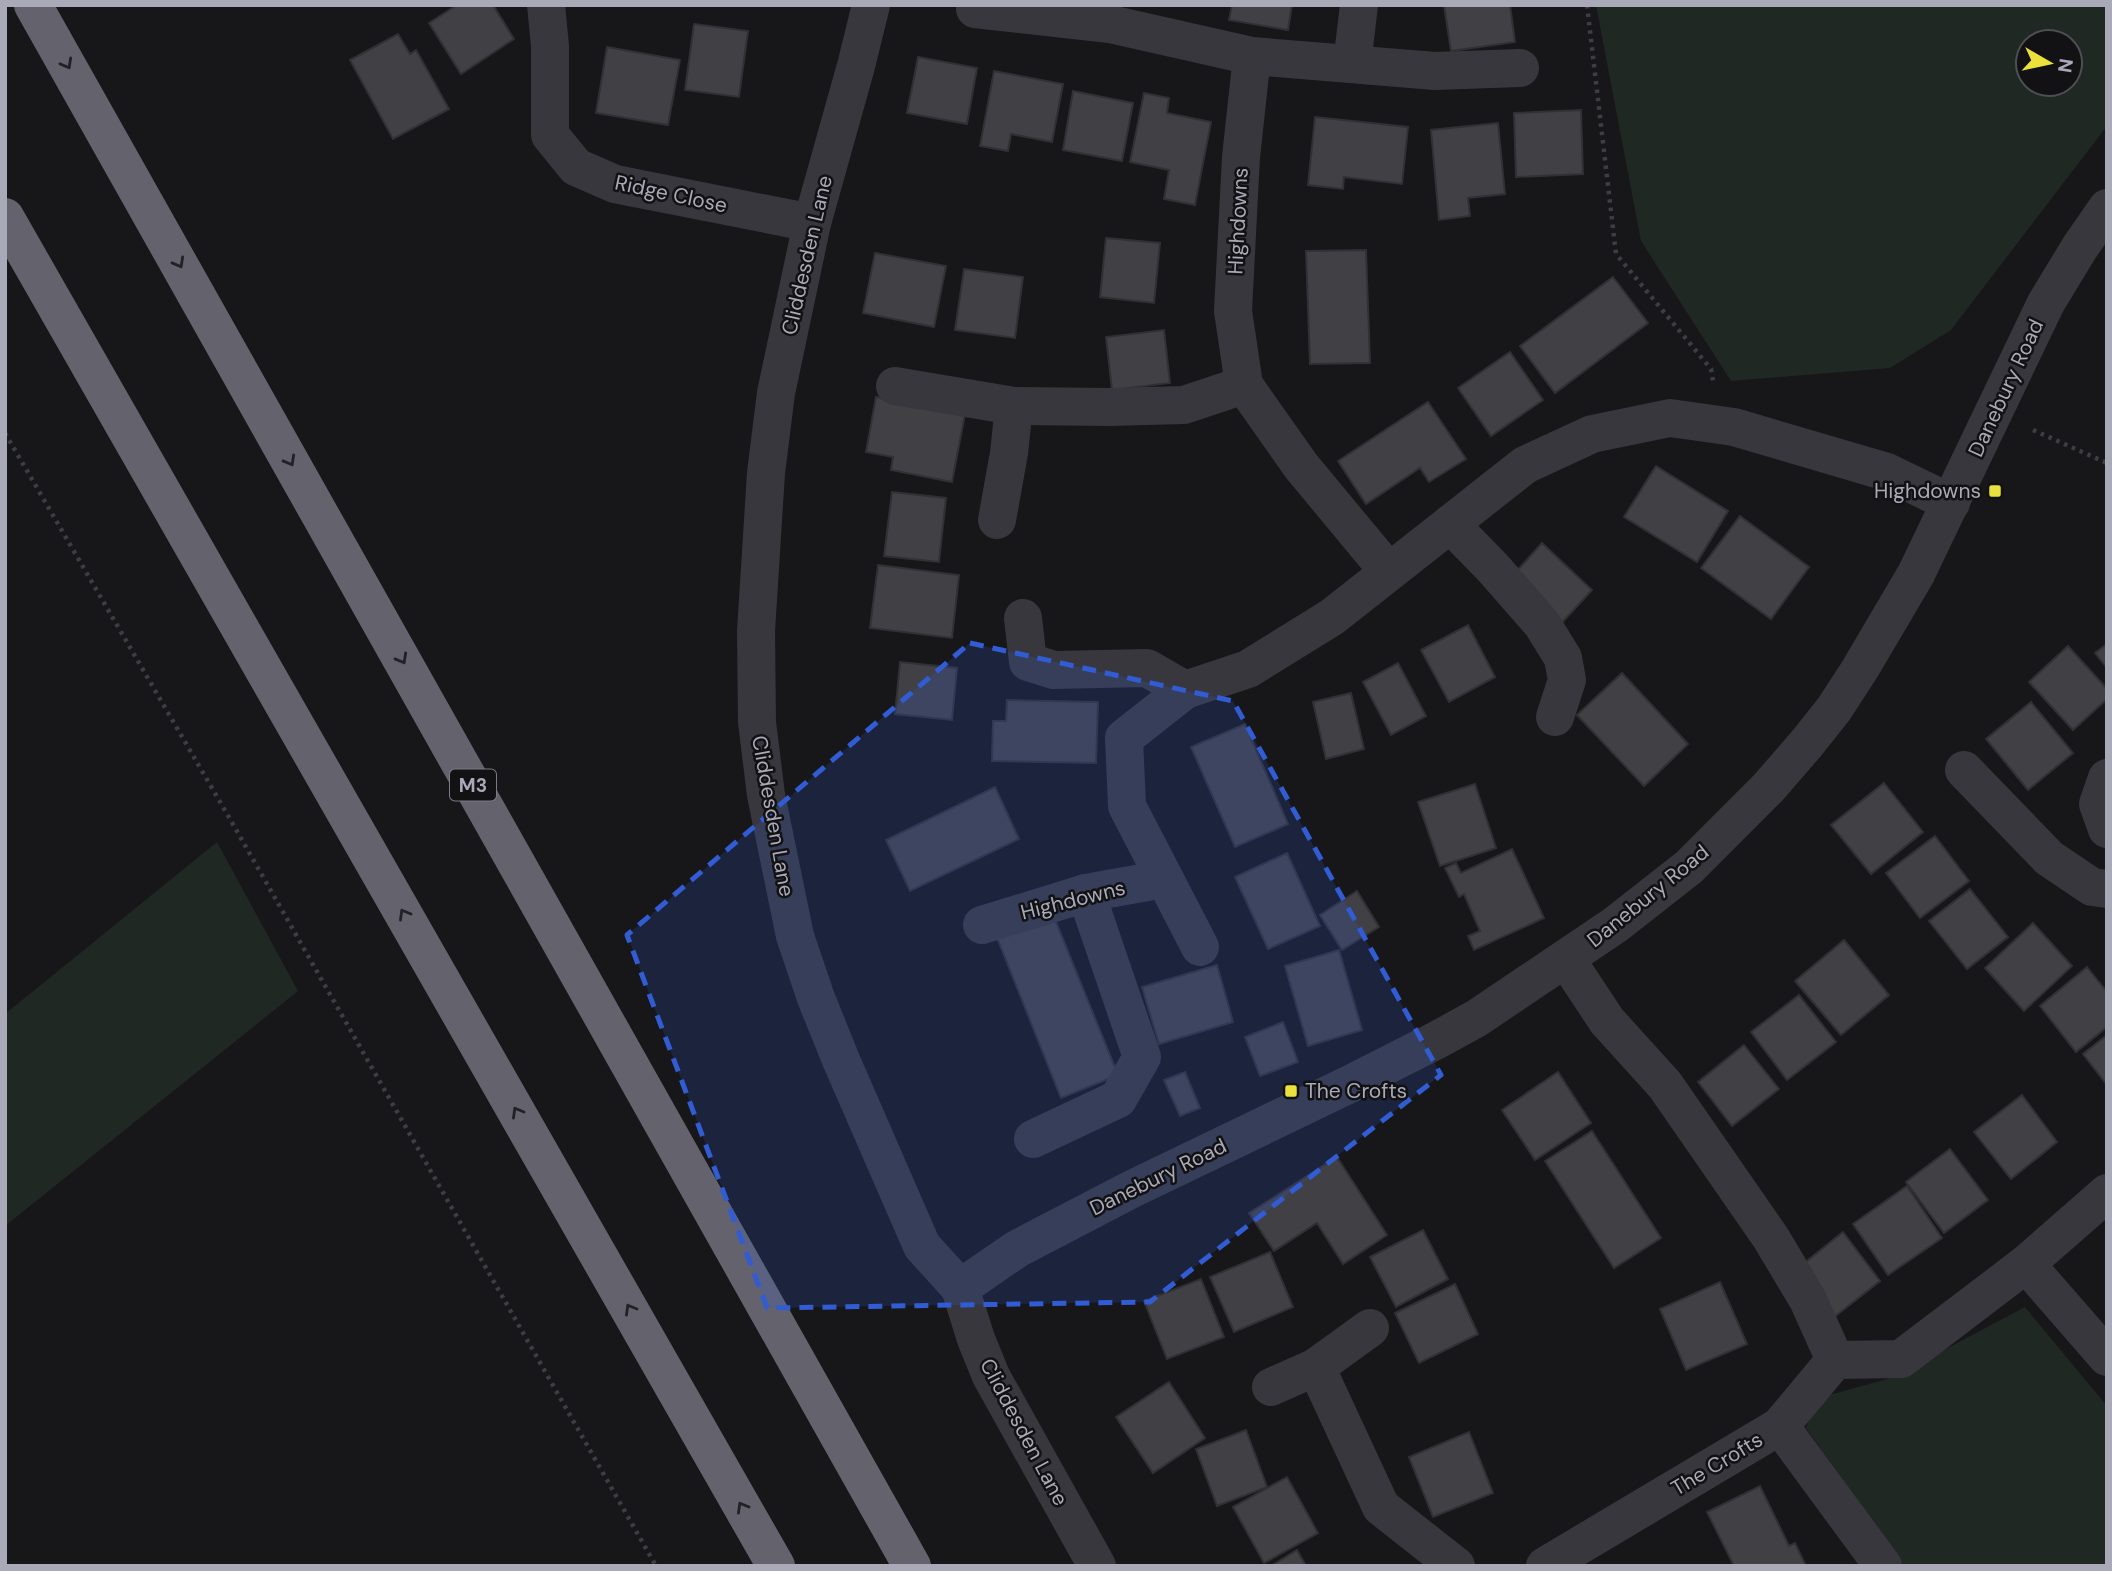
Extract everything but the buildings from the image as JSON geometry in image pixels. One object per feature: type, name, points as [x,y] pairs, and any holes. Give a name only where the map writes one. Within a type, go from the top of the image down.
[{"type":"highway","name":"M3","points":[[33,5],[912,1566]]},
{"type":"highway","points":[[5,217],[776,1566]]},
{"type":"street","name":"Ridge Close","points":[[546,5],[550,46],[550,135],[576,167],[614,184],[812,223]]},
{"type":"street","name":"Cliddesden Lane","points":[[871,5],[812,223],[776,393],[762,525],[756,631],[757,722],[766,795],[795,936],[821,1010],[871,1131],[922,1246],[960,1288],[991,1376],[1097,1566]]},
{"type":"street","points":[[1353,64],[1359,5]]},
{"type":"street","points":[[975,9],[1110,24],[1252,56],[1436,71],[1520,68]]},
{"type":"street","name":"Highdowns","points":[[1252,56],[1241,157],[1233,312],[1244,385],[1301,466],[1389,572]]},
{"type":"street","name":"Danebury Road","points":[[960,1288],[1017,1248],[1477,1018],[1566,959],[1650,899],[1689,867],[1768,788],[1834,709],[1916,573],[2046,303],[2107,208]]},
{"type":"street","points":[[895,386],[1014,406],[1110,407],[1184,405],[1244,385]]},
{"type":"street","points":[[997,520],[1014,406]]},
{"type":"street","points":[[1200,947],[1127,806],[1124,738],[1185,690],[1248,669],[1332,617],[1525,465],[1592,434],[1670,418],[1734,427],[1886,472],[1951,503]]},
{"type":"street","points":[[1450,524],[1542,624],[1563,658],[1567,680],[1555,717]]},
{"type":"street","points":[[1023,618],[1028,663],[1054,670],[1147,667],[1185,690]]},
{"type":"street","points":[[1964,770],[2049,858],[2092,887],[2107,889]]},
{"type":"street","points":[[2107,778],[2098,804],[2107,829]]},
{"type":"street","name":"Highdowns","points":[[982,925],[1086,893],[1164,879]]},
{"type":"street","points":[[1033,1139],[1118,1099],[1142,1057],[1086,893]]},
{"type":"street","points":[[1566,959],[1607,1021],[1665,1085],[1771,1238],[1808,1300],[1835,1360],[1901,1359],[2026,1264],[2107,1193]]},
{"type":"street","points":[[2026,1264],[2107,1357]]},
{"type":"street","points":[[1271,1387],[1316,1367],[1370,1328]]},
{"type":"street","name":"The Crofts","points":[[1545,1566],[1780,1426],[1835,1360]]},
{"type":"street","points":[[1316,1367],[1381,1507],[1456,1566]]},
{"type":"street","name":"The Crofts","points":[[1780,1426],[1883,1566]]},
{"type":"path","points":[[1587,5],[1616,254],[1712,369],[1713,382]]},
{"type":"path","points":[[2033,429],[2107,463]]},
{"type":"path","points":[[5,433],[244,843],[656,1566]]},
{"type":"highlighted area","points":[[970,643],[1233,701],[1441,1075],[1150,1302],[767,1308],[627,935]]},
{"type":"shaded area","points":[[1596,5],[2107,5],[2107,126],[1951,330],[1890,368],[1731,381],[1641,241]]},
{"type":"shaded area","points":[[217,842],[298,991],[5,1226],[5,1014]]},
{"type":"shaded area","points":[[2025,1307],[2107,1406],[2107,1566],[1904,1566],[1806,1428],[1818,1398],[1891,1378]]},
{"type":"place","name":"Highdowns","points":[[1995,491]]},
{"type":"place","name":"The Crofts","points":[[1291,1091]]}]
